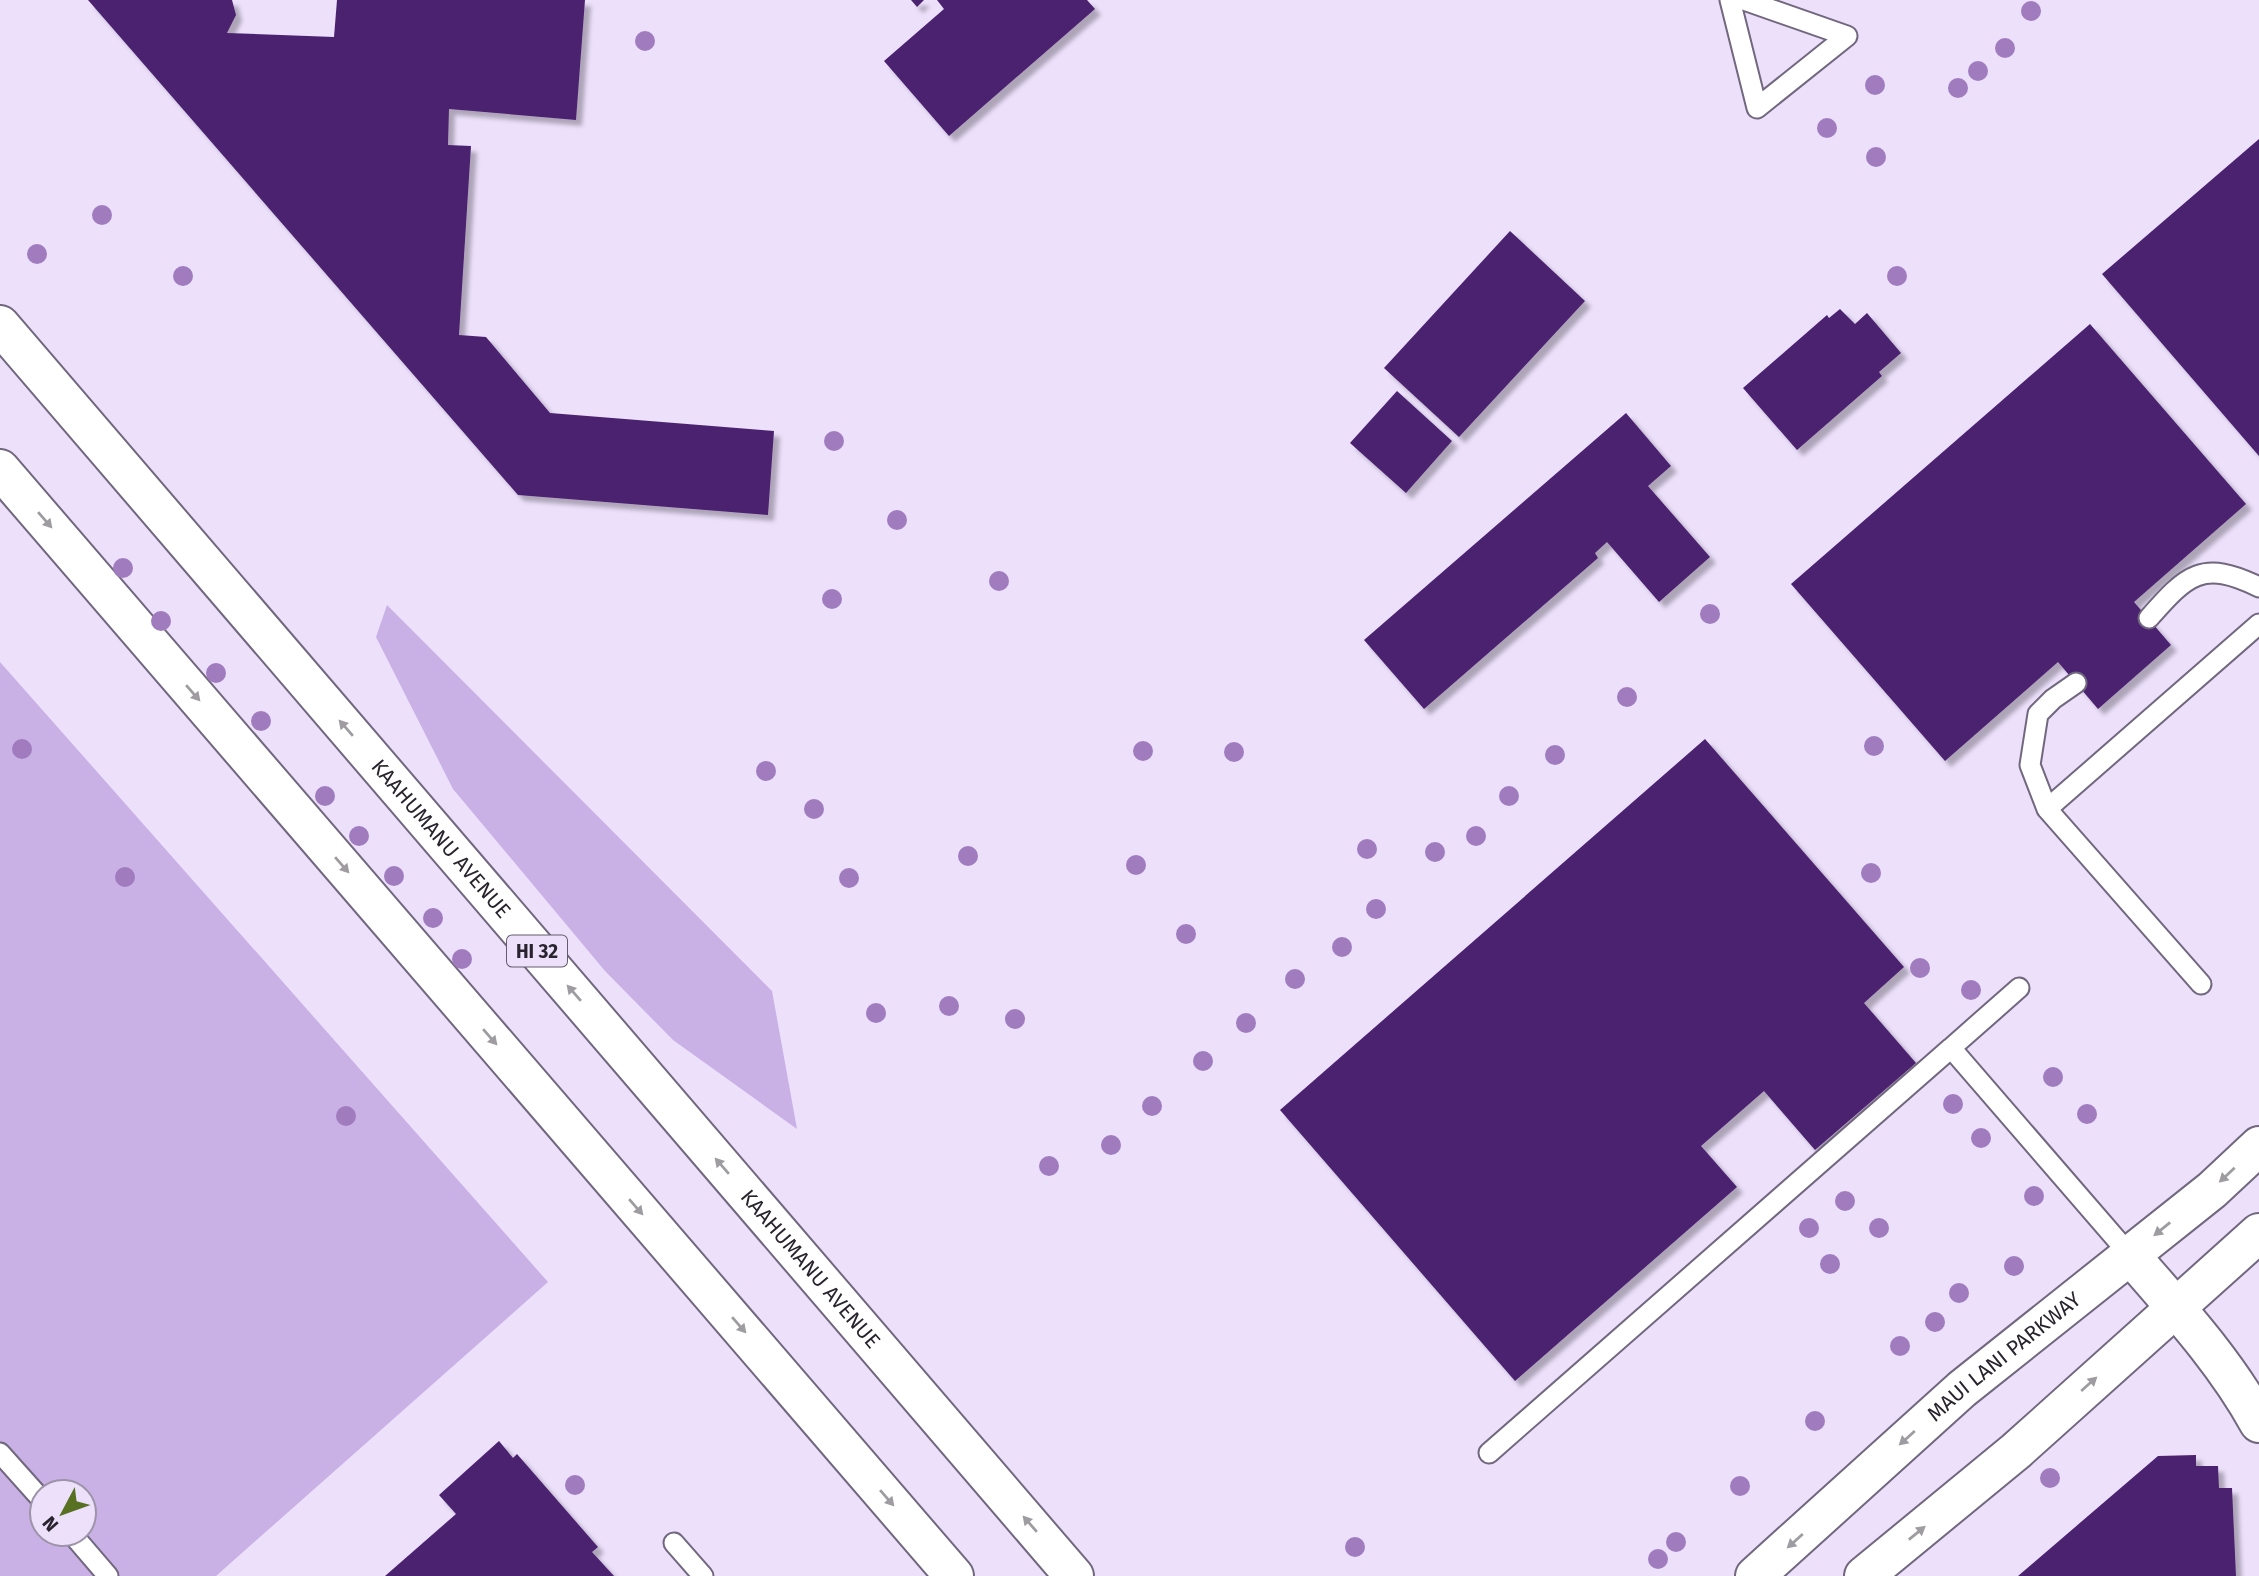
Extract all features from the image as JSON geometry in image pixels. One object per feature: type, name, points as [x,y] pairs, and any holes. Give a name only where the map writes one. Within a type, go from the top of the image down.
[{"type":"main road","name":"KAAHUMANU AVENUE","points":[[0,325],[1074,1576]]},
{"type":"main road","points":[[0,468],[954,1576]]},
{"type":"main road","name":"MAUI LANI PARKWAY","points":[[1755,1576],[1962,1389],[2211,1190],[2259,1146]]},
{"type":"main road","points":[[1864,1576],[2016,1451],[2259,1233]]},
{"type":"main road","points":[[2130,1255],[2175,1307],[2246,1398],[2259,1423]]},
{"type":"lane","points":[[1730,0],[1757,108],[1847,36],[1744,0]]},
{"type":"lane","points":[[2148,618],[2174,591],[2199,573],[2231,573],[2259,587]]},
{"type":"lane","points":[[2047,808],[2259,624]]},
{"type":"lane","points":[[2076,683],[2053,699],[2038,714],[2030,765],[2047,808],[2201,984]]},
{"type":"lane","points":[[1489,1453],[2019,988]]},
{"type":"lane","points":[[1951,1048],[2130,1255]]},
{"type":"lane","points":[[0,1453],[28,1484]]},
{"type":"lane","points":[[674,1543],[703,1576]]},
{"type":"lane","points":[[84,1548],[108,1576]]},
{"type":"shaded area","points":[[387,605],[772,991],[797,1129],[673,1040],[605,971],[453,789],[376,637]]},
{"type":"shaded area","points":[[0,662],[548,1282],[216,1576],[0,1576]]},
{"type":"building","points":[[88,0],[232,0],[236,15],[227,33],[334,37],[337,0],[585,0],[576,120],[449,109],[448,145],[471,146],[459,335],[486,337],[550,413],[774,431],[768,515],[518,495]]},
{"type":"building","points":[[911,0],[924,0],[917,7]]},
{"type":"building","points":[[937,0],[1087,0],[1095,9],[949,136],[884,61],[944,9]]},
{"type":"building","points":[[2259,139],[2259,456],[2102,274]]},
{"type":"building","points":[[1510,231],[1585,301],[1459,437],[1384,368]]},
{"type":"building","points":[[1840,309],[1855,324],[1867,313],[1901,353],[1879,372],[1882,376],[1797,450],[1743,388],[1827,315],[1829,318]]},
{"type":"building","points":[[2090,324],[2246,504],[2134,602],[2171,645],[2098,709],[2058,662],[1945,761],[1791,584]]},
{"type":"building","points":[[1397,391],[1452,441],[1406,493],[1350,443]]},
{"type":"building","points":[[1626,413],[1671,466],[1648,486],[1710,557],[1659,602],[1607,542],[1595,553],[1598,558],[1424,709],[1364,640]]},
{"type":"building","points":[[1705,739],[1904,967],[1864,1003],[1916,1063],[1815,1150],[1764,1091],[1701,1146],[1737,1187],[1515,1381],[1280,1110]]},
{"type":"building","points":[[499,1441],[513,1458],[517,1454],[598,1547],[592,1552],[614,1576],[385,1576],[456,1514],[439,1495]]},
{"type":"building","points":[[2196,1455],[2196,1466],[2218,1466],[2219,1488],[2232,1488],[2236,1576],[2018,1576],[2158,1456]]}]
